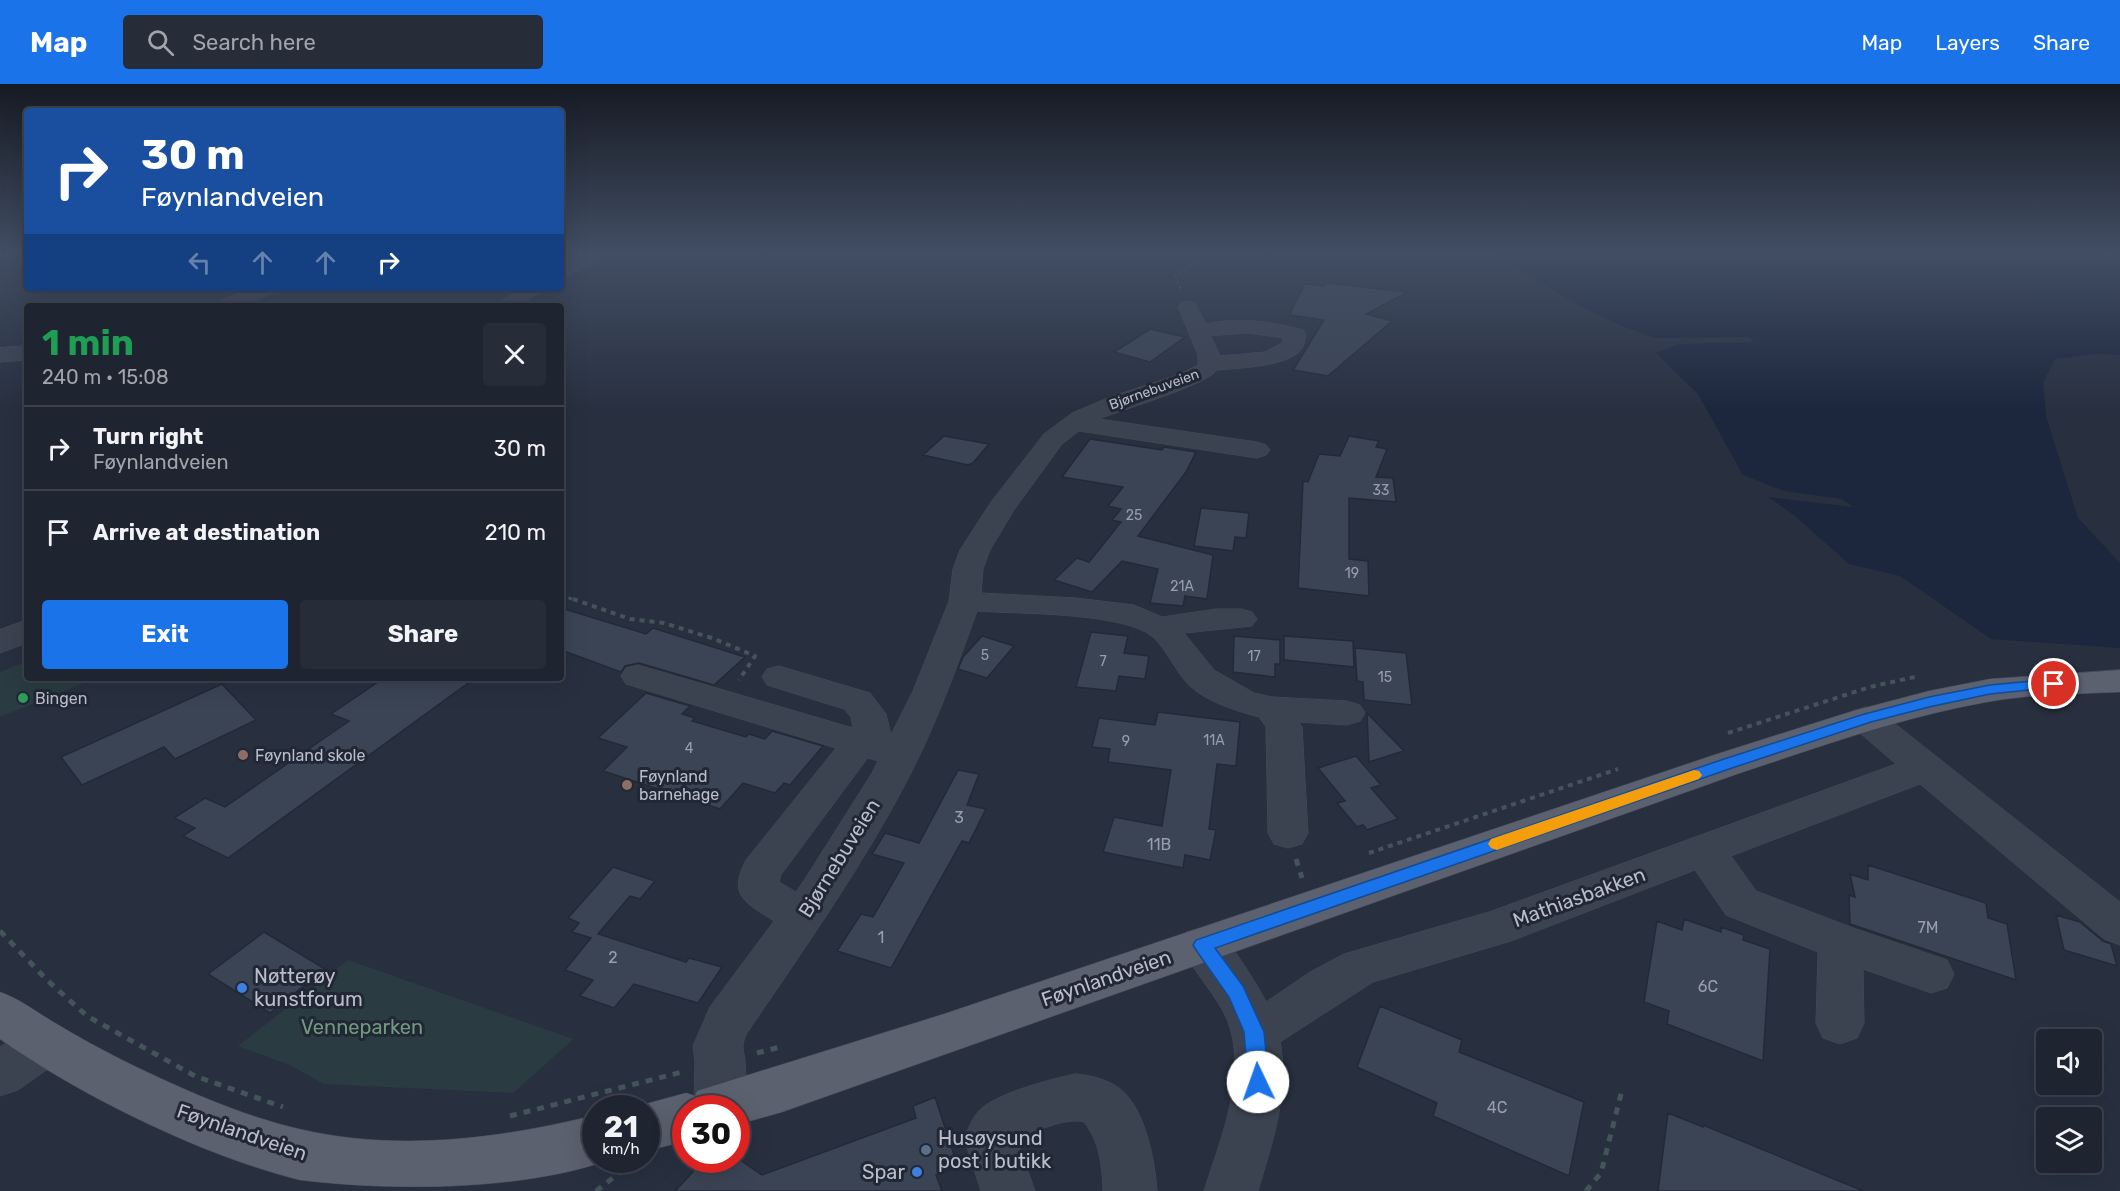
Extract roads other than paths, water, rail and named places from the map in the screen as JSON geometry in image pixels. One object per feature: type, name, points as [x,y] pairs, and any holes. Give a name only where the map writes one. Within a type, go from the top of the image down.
[{"type":"main road","name":"Føynlandveien","points":[[750,1097],[933,1038],[1727,764],[1852,708],[1929,702],[1990,690],[2120,681]]},
{"type":"main road","name":"Føynlandveien","points":[[0,1012],[45,1044],[111,1080],[183,1113],[276,1147],[320,1159],[389,1165],[489,1162],[582,1143]]},
{"type":"street","name":"Bjørnebuveien","points":[[711,1095],[720,1062],[717,1046],[728,1022],[820,891],[890,776],[879,748],[931,691],[965,602],[968,568],[975,550],[1001,508],[1047,446],[1073,423],[1100,409],[1189,379],[1206,370],[1210,364],[1209,354],[1188,307]]},
{"type":"street","points":[[1200,332],[1227,328],[1260,328],[1295,335],[1292,346],[1270,358],[1210,364]]},
{"type":"street","points":[[0,355],[24,353]]},
{"type":"street","name":"Bjørnebuveien","points":[[1073,423],[1257,450]]},
{"type":"street","points":[[965,602],[1102,610],[1134,615],[1164,630],[1202,678],[1242,701],[1272,709],[1347,713]]},
{"type":"street","points":[[1158,627],[1216,619],[1241,619]]},
{"type":"street","points":[[0,643],[24,631]]},
{"type":"street","points":[[638,676],[879,748]]},
{"type":"street","points":[[779,677],[857,701],[868,714],[879,748]]},
{"type":"street","points":[[1852,708],[2120,927]]},
{"type":"street","points":[[1272,709],[1284,727],[1288,833]]},
{"type":"street","points":[[801,917],[759,890],[761,871],[879,748]]},
{"type":"street","name":"Mathiasbakken","points":[[1254,1032],[1287,1014],[1360,966],[1495,928],[1910,773]]},
{"type":"street","points":[[1704,850],[1741,903],[1840,942],[1931,974]]},
{"type":"street","points":[[1840,942],[1840,1023]]},
{"type":"street","points":[[1202,945],[1236,992],[1254,1032],[1258,1067],[1258,1096],[1231,1191]]},
{"type":"street","points":[[0,1074],[45,1044]]},
{"type":"street","points":[[1008,1191],[990,1138],[996,1128],[1012,1115],[1076,1097],[1089,1099],[1106,1109],[1120,1129],[1130,1174],[1130,1191]]},
{"type":"water","points":[[1580,306],[2120,306],[2120,355],[2097,354],[2055,359],[2043,383],[2046,416],[2078,518],[2120,563],[2120,648],[1991,639],[1900,576],[1849,564],[1794,515],[1768,497],[1853,507],[1842,499],[1784,491],[1743,475],[1698,394],[1656,353],[1680,344],[1755,342],[1748,337],[1655,338],[1622,326]]},
{"type":"place","name":"Bingen","points":[[23,698]]},
{"type":"place","name":"Føynland skole","points":[[243,755]]},
{"type":"place","name":"Føynland barnehage","points":[[627,785]]},
{"type":"place","name":"Nøtterøy kunstforum","points":[[242,988]]},
{"type":"place","name":"Husøysund post i butikk","points":[[926,1150]]},
{"type":"place","name":"Spar","points":[[917,1172]]},
{"type":"park label","name":"Venneparken","points":[[362,1027]]}]
